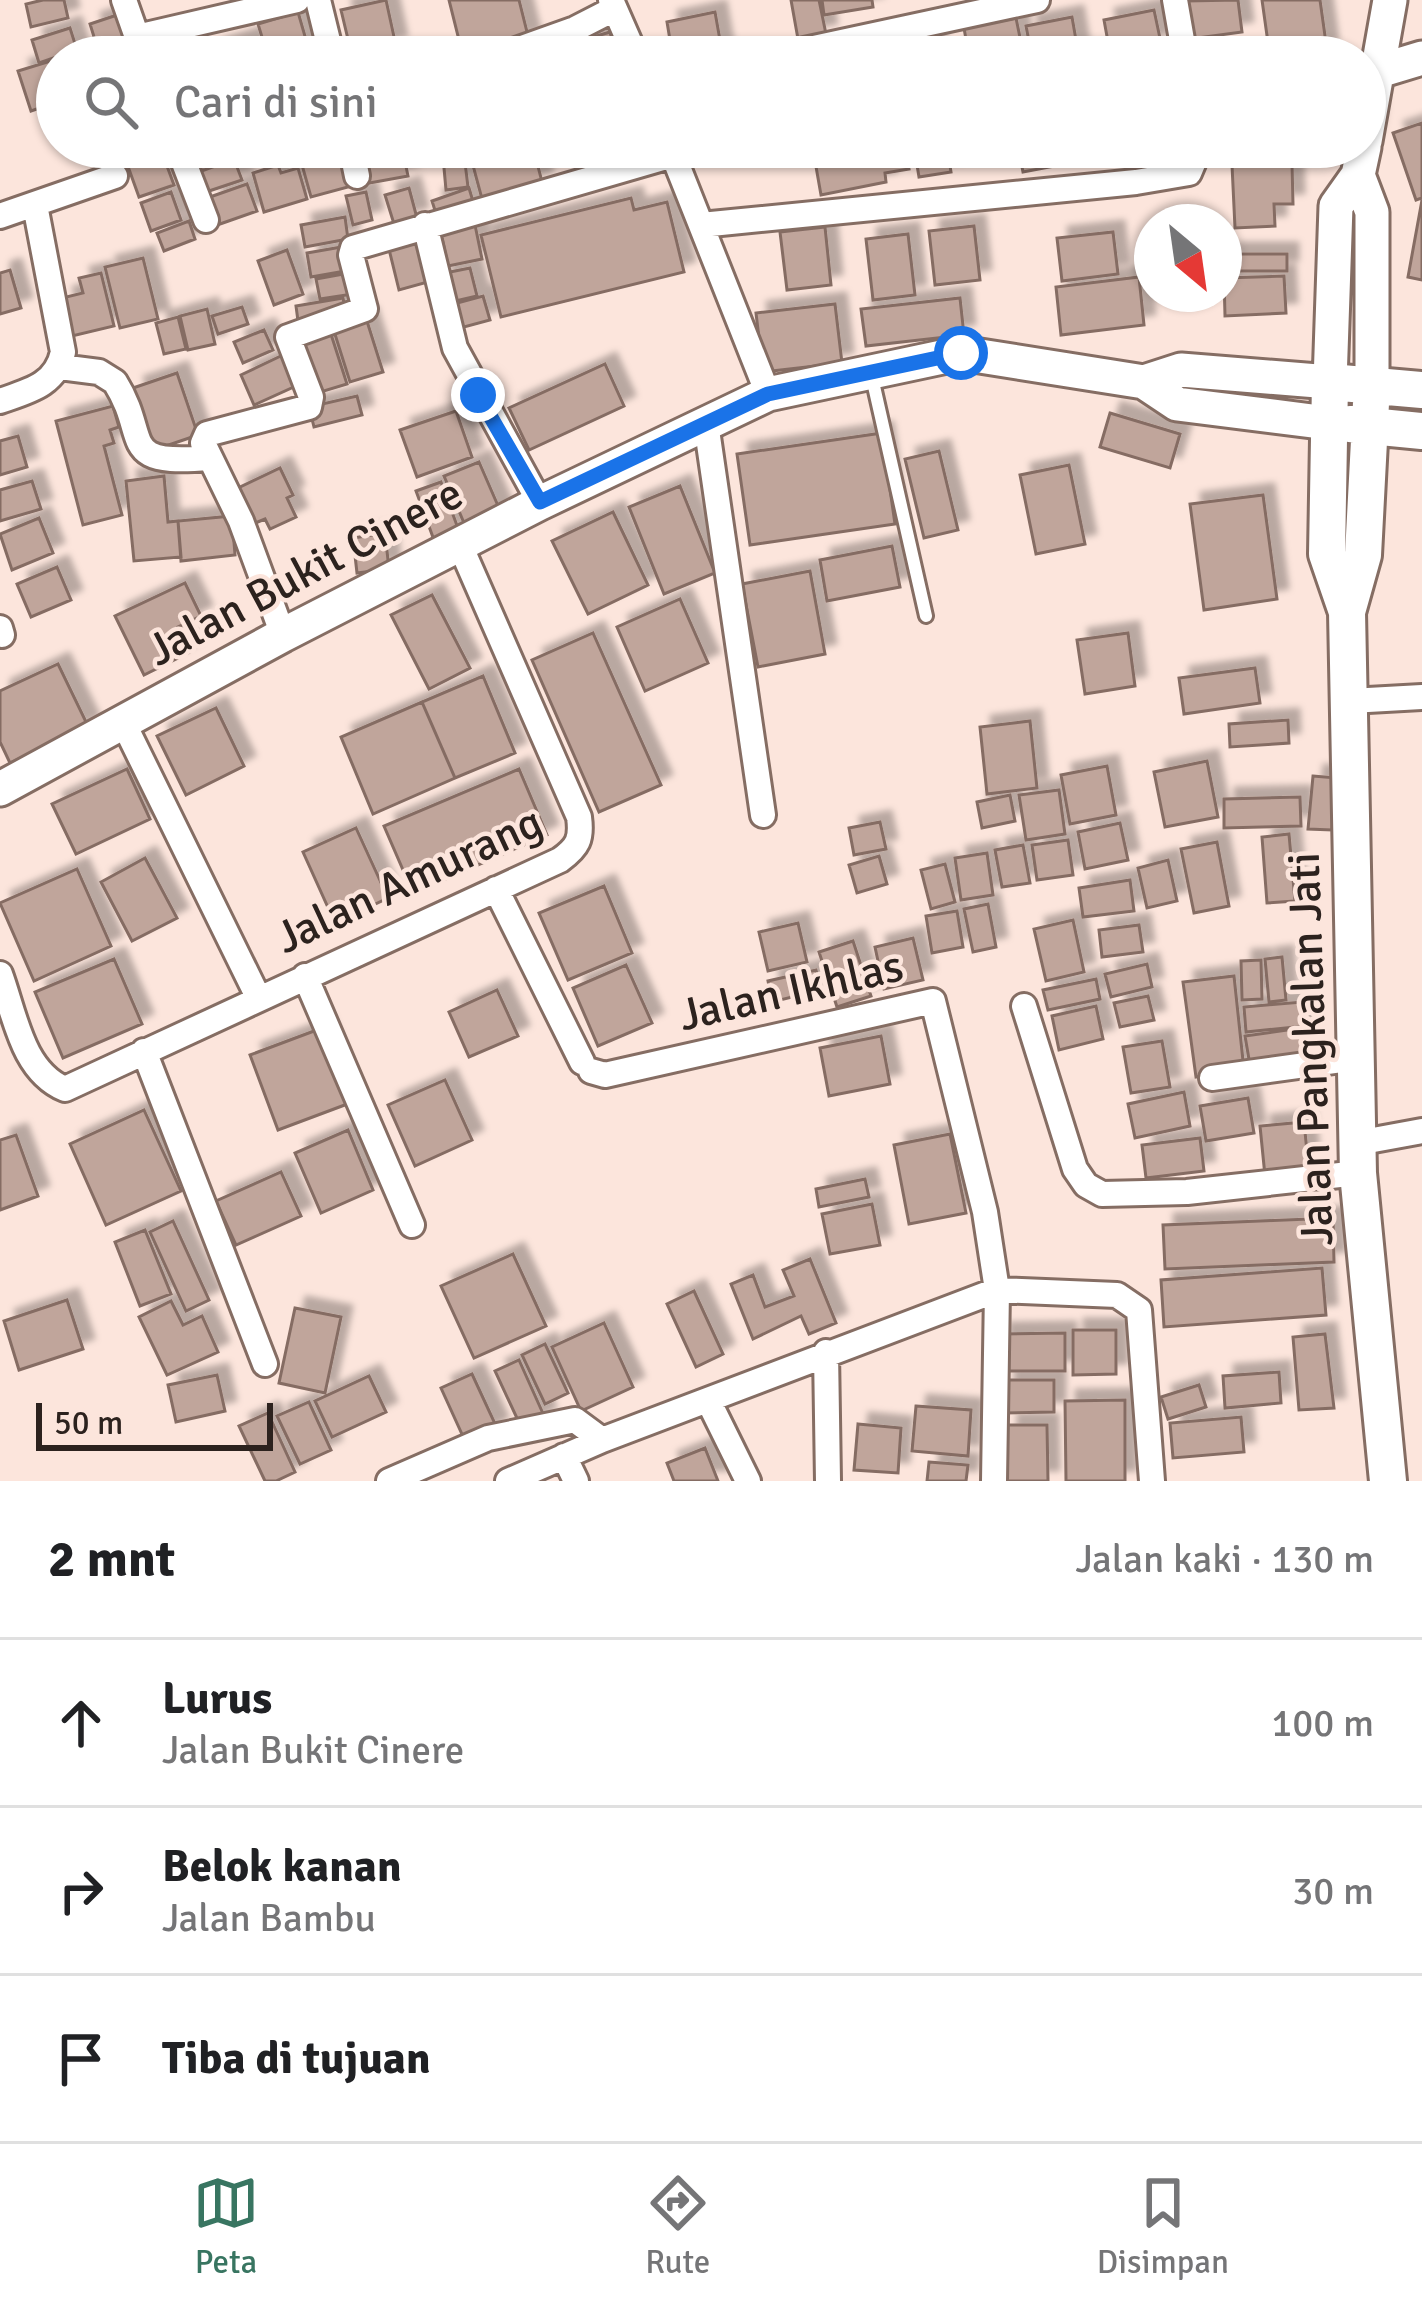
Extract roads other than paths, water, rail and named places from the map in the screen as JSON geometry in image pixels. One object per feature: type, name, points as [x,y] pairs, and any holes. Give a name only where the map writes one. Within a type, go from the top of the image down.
[{"type":"main road","name":"Jalan Bukit Cinere","points":[[1330,382],[1422,390]]},
{"type":"main road","name":"Jalan Pangkalan Jati","points":[[1330,382],[1327,554],[1347,612],[1358,1158],[1388,1481]]},
{"type":"main road","name":"Jalan Pangkalan Jati","points":[[1347,612],[1364,555],[1372,384]]},
{"type":"main road","name":"Jalan Bukit Cinere","points":[[1328,423],[1422,431]]},
{"type":"street","points":[[124,0],[136,36]]},
{"type":"street","points":[[177,36],[297,0]]},
{"type":"street","points":[[318,0],[327,36]]},
{"type":"street","points":[[870,36],[1037,0]]},
{"type":"street","points":[[1175,0],[1181,36]]},
{"type":"street","points":[[1384,36],[1390,0]]},
{"type":"street","points":[[556,36],[613,4],[627,36]]},
{"type":"street","points":[[1386,69],[1422,58]]},
{"type":"street","points":[[186,168],[206,220]]},
{"type":"street","points":[[355,168],[357,176]]},
{"type":"street","points":[[284,634],[241,521],[203,443],[207,434],[309,406],[288,337],[361,314],[366,303],[351,251],[614,168]]},
{"type":"street","points":[[678,168],[768,394]]},
{"type":"street","points":[[700,225],[1136,182],[1189,173],[1191,168]]},
{"type":"street","points":[[1330,382],[1336,206],[1355,168]]},
{"type":"street","points":[[1364,168],[1372,212],[1372,384]]},
{"type":"street","points":[[0,216],[115,176]]},
{"type":"street","points":[[0,401],[32,390],[60,367],[63,352],[35,205]]},
{"type":"street","points":[[424,225],[455,348],[540,502]]},
{"type":"street","name":"Jalan Bukit Cinere","points":[[0,789],[540,502],[768,394],[961,353],[1144,382],[1177,404],[1328,423]]},
{"type":"street","points":[[60,367],[99,372],[115,382],[133,433],[150,454],[171,461],[209,458]]},
{"type":"street","name":"Jalan Bukit Cinere","points":[[1144,382],[1181,370],[1330,382]]},
{"type":"street","points":[[706,423],[763,814]]},
{"type":"street","name":"Jalan Amurang","points":[[0,974],[32,1063],[45,1080],[65,1088],[560,860],[576,848],[579,817],[460,544]]},
{"type":"street","points":[[1350,701],[1422,697]]},
{"type":"street","points":[[123,722],[258,997]]},
{"type":"street","name":"Jalan Ikhlas","points":[[496,889],[586,1066],[605,1075],[933,1001],[985,1212],[997,1290]]},
{"type":"street","points":[[305,976],[412,1225]]},
{"type":"street","points":[[1024,1006],[1076,1168],[1086,1185],[1102,1194],[1187,1192],[1358,1158],[1422,1132]]},
{"type":"street","points":[[144,1051],[265,1364]]},
{"type":"street","points":[[1211,1078],[1356,1058]]},
{"type":"street","points":[[994,1481],[997,1290]]},
{"type":"street","points":[[508,1481],[826,1352],[997,1290],[1118,1295],[1139,1310],[1152,1481]]},
{"type":"street","points":[[826,1352],[828,1481]]},
{"type":"street","points":[[708,1400],[748,1481]]},
{"type":"street","points":[[389,1481],[488,1438],[575,1420],[602,1440]]},
{"type":"street","points":[[564,1456],[576,1481]]},
{"type":"lane","points":[[871,372],[926,616]]}]
